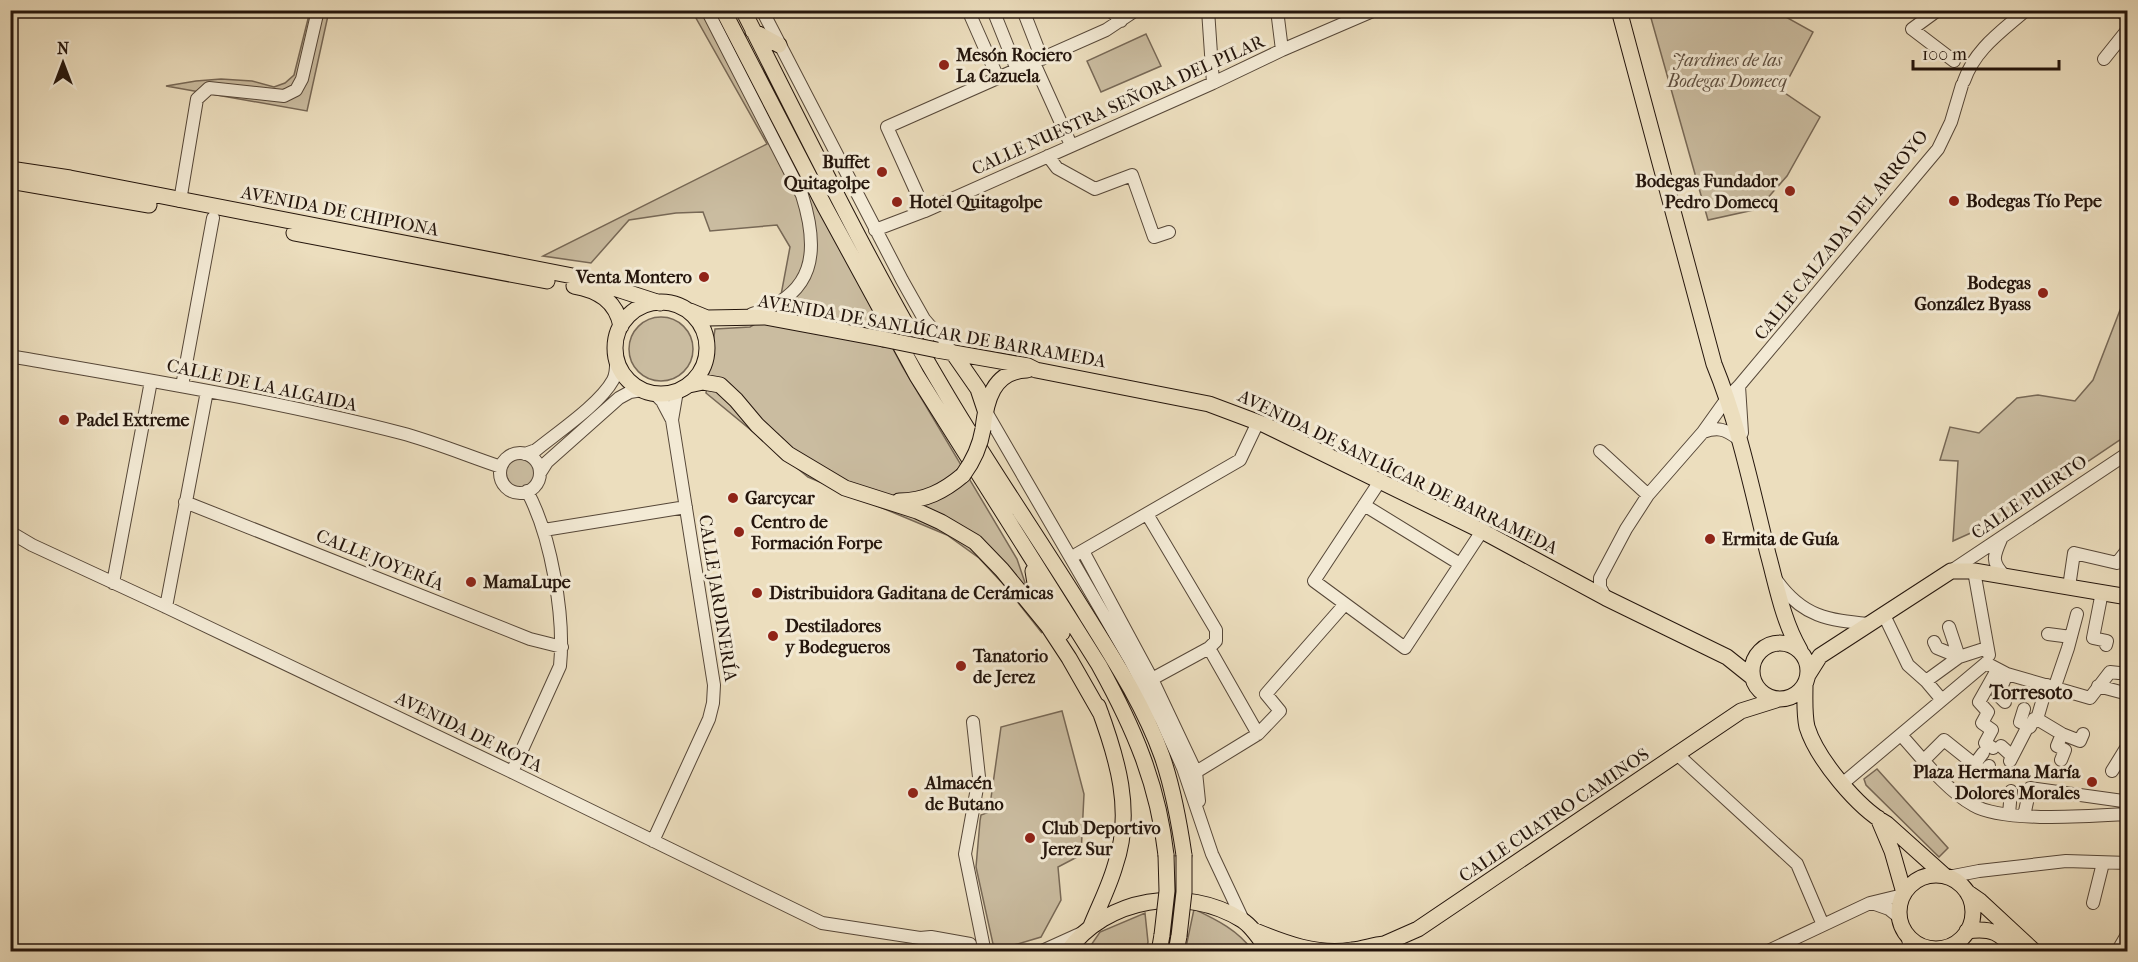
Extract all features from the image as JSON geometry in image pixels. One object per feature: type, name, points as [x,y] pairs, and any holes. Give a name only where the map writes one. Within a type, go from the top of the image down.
[{"type":"main road","points":[[723,10],[825,207],[917,376],[1099,665],[1133,729],[1156,797],[1166,855],[1167,891],[1159,951]]},
{"type":"main road","points":[[743,10],[880,275],[931,368],[963,423],[1088,618],[1148,721],[1173,794],[1184,855],[1184,892],[1178,944]]},
{"type":"main road","points":[[1618,10],[1714,364],[1733,392],[1737,438],[1744,452],[1790,633],[1808,665],[1807,725]]},
{"type":"main road","points":[[753,31],[779,45]]},
{"type":"main road","name":"AVENIDA DE CHIPIONA","points":[[10,169],[70,178],[583,278],[660,303]]},
{"type":"main road","name":"AVENIDA DE CHIPIONA","points":[[10,181],[580,287],[600,294],[612,304],[619,315],[621,326]]},
{"type":"main road","points":[[683,388],[698,376],[704,365],[707,353],[703,329],[687,310],[674,304],[660,303],[638,309],[621,326],[617,336],[616,357],[625,377],[648,392],[683,388],[703,382],[720,385],[788,454],[845,488],[917,511],[975,542],[1002,570],[1048,626],[1070,658],[1101,714]]},
{"type":"main road","name":"AVENIDA DE SANLÚCAR DE BARRAMEDA","points":[[687,310],[707,318],[742,317],[782,320],[1028,366],[1036,370],[1209,404],[1258,422],[1482,531],[1605,598],[1726,657],[1753,682]]},
{"type":"main road","points":[[945,351],[978,389],[985,410]]},
{"type":"main road","points":[[887,501],[912,501],[932,496],[949,487],[963,475],[976,456],[981,443],[985,410],[996,383],[1002,377],[1018,370],[1036,370]]},
{"type":"main road","points":[[1030,556],[1035,583],[1090,684],[1111,739],[1123,800],[1122,835],[1116,864],[1087,929],[1067,951]]},
{"type":"main road","points":[[1820,656],[1802,653],[1782,642],[1771,644],[1755,656],[1752,665],[1753,682],[1762,694],[1781,699],[1796,695],[1820,656],[1951,571],[1974,571],[2127,597]]},
{"type":"main road","name":"CALLE CUATRO CAMINOS","points":[[1741,711],[1753,682]]},
{"type":"main road","points":[[1781,699],[1807,725],[1823,758],[1842,784],[1878,818],[1947,877],[1959,883],[2035,951]]},
{"type":"main road","name":"CALLE CUATRO CAMINOS","points":[[1087,929],[1107,916],[1130,906],[1155,900],[1181,900],[1206,905],[1294,945],[1329,951],[1353,950],[1369,946],[1380,948],[1418,929],[1741,711],[1781,699]]},
{"type":"main road","points":[[1878,818],[1892,851],[1904,894]]},
{"type":"main road","points":[[1947,877],[1924,877],[1911,885],[1904,894],[1899,917],[1907,935],[1917,943],[1937,950],[1961,939],[1968,931],[1972,919],[1972,906],[1967,891]]},
{"type":"main road","points":[[1248,925],[1269,951]]},
{"type":"main road","points":[[1968,931],[1982,928],[1992,930],[2019,951]]},
{"type":"street","points":[[180,201],[197,99],[208,88],[284,96],[296,90],[302,79],[318,10]]},
{"type":"street","points":[[707,10],[802,195],[810,219],[811,255],[806,275],[797,289],[772,308],[742,317]]},
{"type":"street","points":[[762,10],[875,230],[924,319],[945,351]]},
{"type":"street","points":[[968,10],[998,78]]},
{"type":"street","points":[[993,10],[1017,70]]},
{"type":"street","points":[[1023,10],[1038,61],[1071,145]]},
{"type":"street","points":[[1110,10],[1121,21]]},
{"type":"street","points":[[925,211],[887,127],[1106,30],[1136,10]]},
{"type":"street","points":[[1208,10],[1213,83]]},
{"type":"street","points":[[1277,10],[1282,50]]},
{"type":"street","points":[[1938,10],[1912,29],[1960,64],[2026,10]]},
{"type":"street","points":[[2119,10],[2127,17]]},
{"type":"street","name":"CALLE NUESTRA SEÑORA DEL PILAR","points":[[875,230],[925,211],[1371,11]]},
{"type":"street","points":[[2104,59],[2127,29]]},
{"type":"street","name":"CALLE CALZADA DEL ARROYO","points":[[1605,566],[1648,495],[1938,149],[1951,123],[1963,83],[1960,64]]},
{"type":"street","points":[[1048,156],[1057,168],[1095,189],[1132,175],[1154,237],[1169,232]]},
{"type":"street","points":[[182,386],[213,218]]},
{"type":"street","name":"CALLE DE LA ALGAIDA","points":[[10,356],[182,386],[404,434],[501,466]]},
{"type":"street","points":[[616,357],[616,372],[613,380],[595,402],[536,450],[525,454],[513,454],[504,461],[501,466],[501,479],[504,484],[514,492],[527,491],[536,484],[547,462],[619,398],[630,392],[648,392]]},
{"type":"street","points":[[113,583],[151,381]]},
{"type":"street","name":"CALLE JARDINERÍA","points":[[672,420],[683,388]]},
{"type":"street","points":[[165,607],[207,391]]},
{"type":"street","name":"CALLE JARDINERÍA","points":[[648,392],[662,402],[672,420],[714,685],[709,719],[653,841]]},
{"type":"street","points":[[1733,392],[1744,452]]},
{"type":"street","points":[[985,410],[1130,660],[1162,722],[1183,768],[1217,865],[1248,925]]},
{"type":"street","points":[[1070,558],[1240,460],[1258,422]]},
{"type":"street","points":[[1703,432],[1714,428],[1726,429],[1737,438]]},
{"type":"street","points":[[1600,451],[1648,495]]},
{"type":"street","name":"CALLE PUERTO","points":[[1951,571],[2127,453]]},
{"type":"street","points":[[525,454],[536,461],[540,473]]},
{"type":"street","points":[[1380,481],[1314,581],[1405,648],[1482,531]]},
{"type":"street","points":[[512,772],[560,666],[562,647],[552,564],[544,530],[527,491]]},
{"type":"street","name":"CALLE JOYERÍA","points":[[185,502],[530,639],[562,647]]},
{"type":"street","points":[[1364,505],[1460,564]]},
{"type":"street","points":[[544,530],[686,507]]},
{"type":"street","points":[[1147,514],[1216,630],[1216,641],[1209,648],[1152,679]]},
{"type":"street","name":"AVENIDA DE ROTA","points":[[10,532],[32,545],[512,772],[822,923],[920,938],[931,937],[979,947]]},
{"type":"street","points":[[2002,537],[1995,556],[1995,563],[2005,576]]},
{"type":"street","points":[[2069,587],[2074,554],[2117,563],[2127,549]]},
{"type":"street","points":[[1083,551],[1152,679],[1196,772],[1203,828]]},
{"type":"street","points":[[1570,578],[1589,578],[1605,566]]},
{"type":"street","points":[[1605,566],[1600,578],[1600,587],[1605,598]]},
{"type":"street","points":[[1974,571],[1990,658],[1997,669],[1998,695],[2006,702]]},
{"type":"street","points":[[1774,576],[1789,597],[1817,615],[1835,620],[1869,624]]},
{"type":"street","points":[[2102,592],[2093,638],[2107,641],[2106,645]]},
{"type":"street","points":[[1196,772],[1258,734],[1280,711],[1266,694],[1345,604]]},
{"type":"street","points":[[1997,669],[1979,702],[1988,712],[1982,723],[1992,730],[1985,743],[2011,759],[2016,735],[2033,722],[2051,686],[2071,637],[2077,614]]},
{"type":"street","points":[[1884,615],[1908,665],[1942,700]]},
{"type":"street","points":[[1949,627],[1959,657]]},
{"type":"street","points":[[2048,634],[2071,637]]},
{"type":"street","points":[[1934,642],[1937,648],[1959,657]]},
{"type":"street","points":[[1209,648],[1258,734]]},
{"type":"street","points":[[1926,681],[1959,657],[1988,648]]},
{"type":"street","points":[[1842,784],[1942,700],[1997,669],[2090,698],[2110,672],[2119,673]]},
{"type":"street","points":[[2098,686],[2127,694]]},
{"type":"street","points":[[2024,709],[2020,722],[2033,722],[2080,741],[2083,734]]},
{"type":"street","points":[[957,951],[979,947],[981,933],[965,854],[979,777],[973,722]]},
{"type":"street","points":[[2061,760],[2065,750],[2057,746],[2062,734]]},
{"type":"street","points":[[1900,735],[1954,791],[1973,806],[1993,813],[2024,816],[2046,817],[2124,814],[2125,796],[2030,788],[2024,816]]},
{"type":"street","points":[[1924,760],[1944,740],[1984,772],[1989,766]]},
{"type":"street","points":[[2112,771],[2127,745]]},
{"type":"street","points":[[1974,765],[1992,749]]},
{"type":"street","points":[[1678,754],[1797,864],[1823,925]]},
{"type":"street","points":[[2009,814],[2011,791]]},
{"type":"street","points":[[1947,877],[1978,871],[2066,861],[2127,863]]},
{"type":"street","points":[[2093,903],[2103,862]]},
{"type":"street","points":[[1967,891],[1969,881],[1978,871]]},
{"type":"street","points":[[1766,951],[1870,903],[1904,894]]},
{"type":"street","points":[[1870,903],[1889,909],[1899,917]]},
{"type":"street","points":[[1040,951],[1087,929]]},
{"type":"street","points":[[2117,951],[2127,933]]},
{"type":"street","points":[[1907,935],[1911,951]]},
{"type":"street","name":"AVENIDA DE ROTA","points":[[920,938],[942,951]]},
{"type":"green space","points":[[310,11],[329,11],[307,111],[166,86],[221,79],[252,81],[274,87],[285,83],[294,75]]},
{"type":"green space","points":[[692,11],[716,11],[902,366],[1017,559],[1042,633],[1005,586],[979,558],[947,535],[808,477],[706,393],[715,329],[750,327],[778,311],[790,247],[777,225],[710,231],[703,212],[676,213],[629,220],[591,263],[543,256],[767,144]]},
{"type":"green space","name":"Jardines de las Bodegas Domecq","points":[[1649,11],[1775,11],[1813,32],[1782,91],[1820,117],[1787,176],[1758,209],[1708,220]]},
{"type":"green space","points":[[1146,34],[1161,66],[1101,92],[1087,61]]},
{"type":"green space","points":[[2127,292],[2127,435],[2004,518],[1953,541],[1958,461],[1940,460],[1950,427],[1979,433],[2017,398],[2038,395],[2075,401],[2093,380]]},
{"type":"green space","points":[[661,317],[679,323],[687,331],[693,349],[687,367],[679,375],[661,381],[643,375],[635,367],[629,349],[635,331],[643,323]]},
{"type":"green space","points":[[520,458],[531,462],[535,473],[531,484],[520,488],[509,484],[505,473],[509,462]]},
{"type":"green space","name":"Club Deportivo Jerez Sur","points":[[1062,711],[1084,794],[1081,855],[1058,867],[1061,900],[1041,937],[1004,948],[993,944],[976,867],[981,815],[989,812],[1001,727]]},
{"type":"green space","points":[[1877,769],[1948,848],[1939,857],[1866,785],[1864,779]]},
{"type":"green space","points":[[1194,909],[1234,931],[1253,951],[1185,952]]},
{"type":"green space","points":[[1145,913],[1148,942],[1146,951],[1087,951],[1100,932]]},
{"type":"place","name":"Mesón Rociero La Cazuela","points":[[944,65]]},
{"type":"place","name":"Buffet Quitagolpe","points":[[882,172]]},
{"type":"place","name":"Bodegas Fundador Pedro Domecq","points":[[1790,191]]},
{"type":"place","name":"Bodegas Tío Pepe","points":[[1954,201]]},
{"type":"place","name":"Hotel Quitagolpe","points":[[897,202]]},
{"type":"place","name":"Venta Montero","points":[[704,277]]},
{"type":"place","name":"Bodegas González Byass","points":[[2043,293]]},
{"type":"place","name":"Padel Extreme","points":[[64,420]]},
{"type":"place","name":"Garcycar","points":[[733,498]]},
{"type":"place","name":"Centro de Formación Forpe","points":[[739,532]]},
{"type":"place","name":"Ermita de Guía","points":[[1710,539]]},
{"type":"place","name":"MamaLupe","points":[[471,582]]},
{"type":"place","name":"Distribuidora Gaditana de Cerámicas","points":[[757,593]]},
{"type":"place","name":"Destiladores y Bodegueros","points":[[773,636]]},
{"type":"place","name":"Tanatorio de Jerez","points":[[961,666]]},
{"type":"place","name":"Plaza Hermana María Dolores Morales","points":[[2092,782]]},
{"type":"place","name":"Almacén de Butano","points":[[913,793]]},
{"type":"place","name":"Club Deportivo Jerez Sur","points":[[1030,838]]},
{"type":"district","name":"Torresoto","points":[[2031,692]]}]
